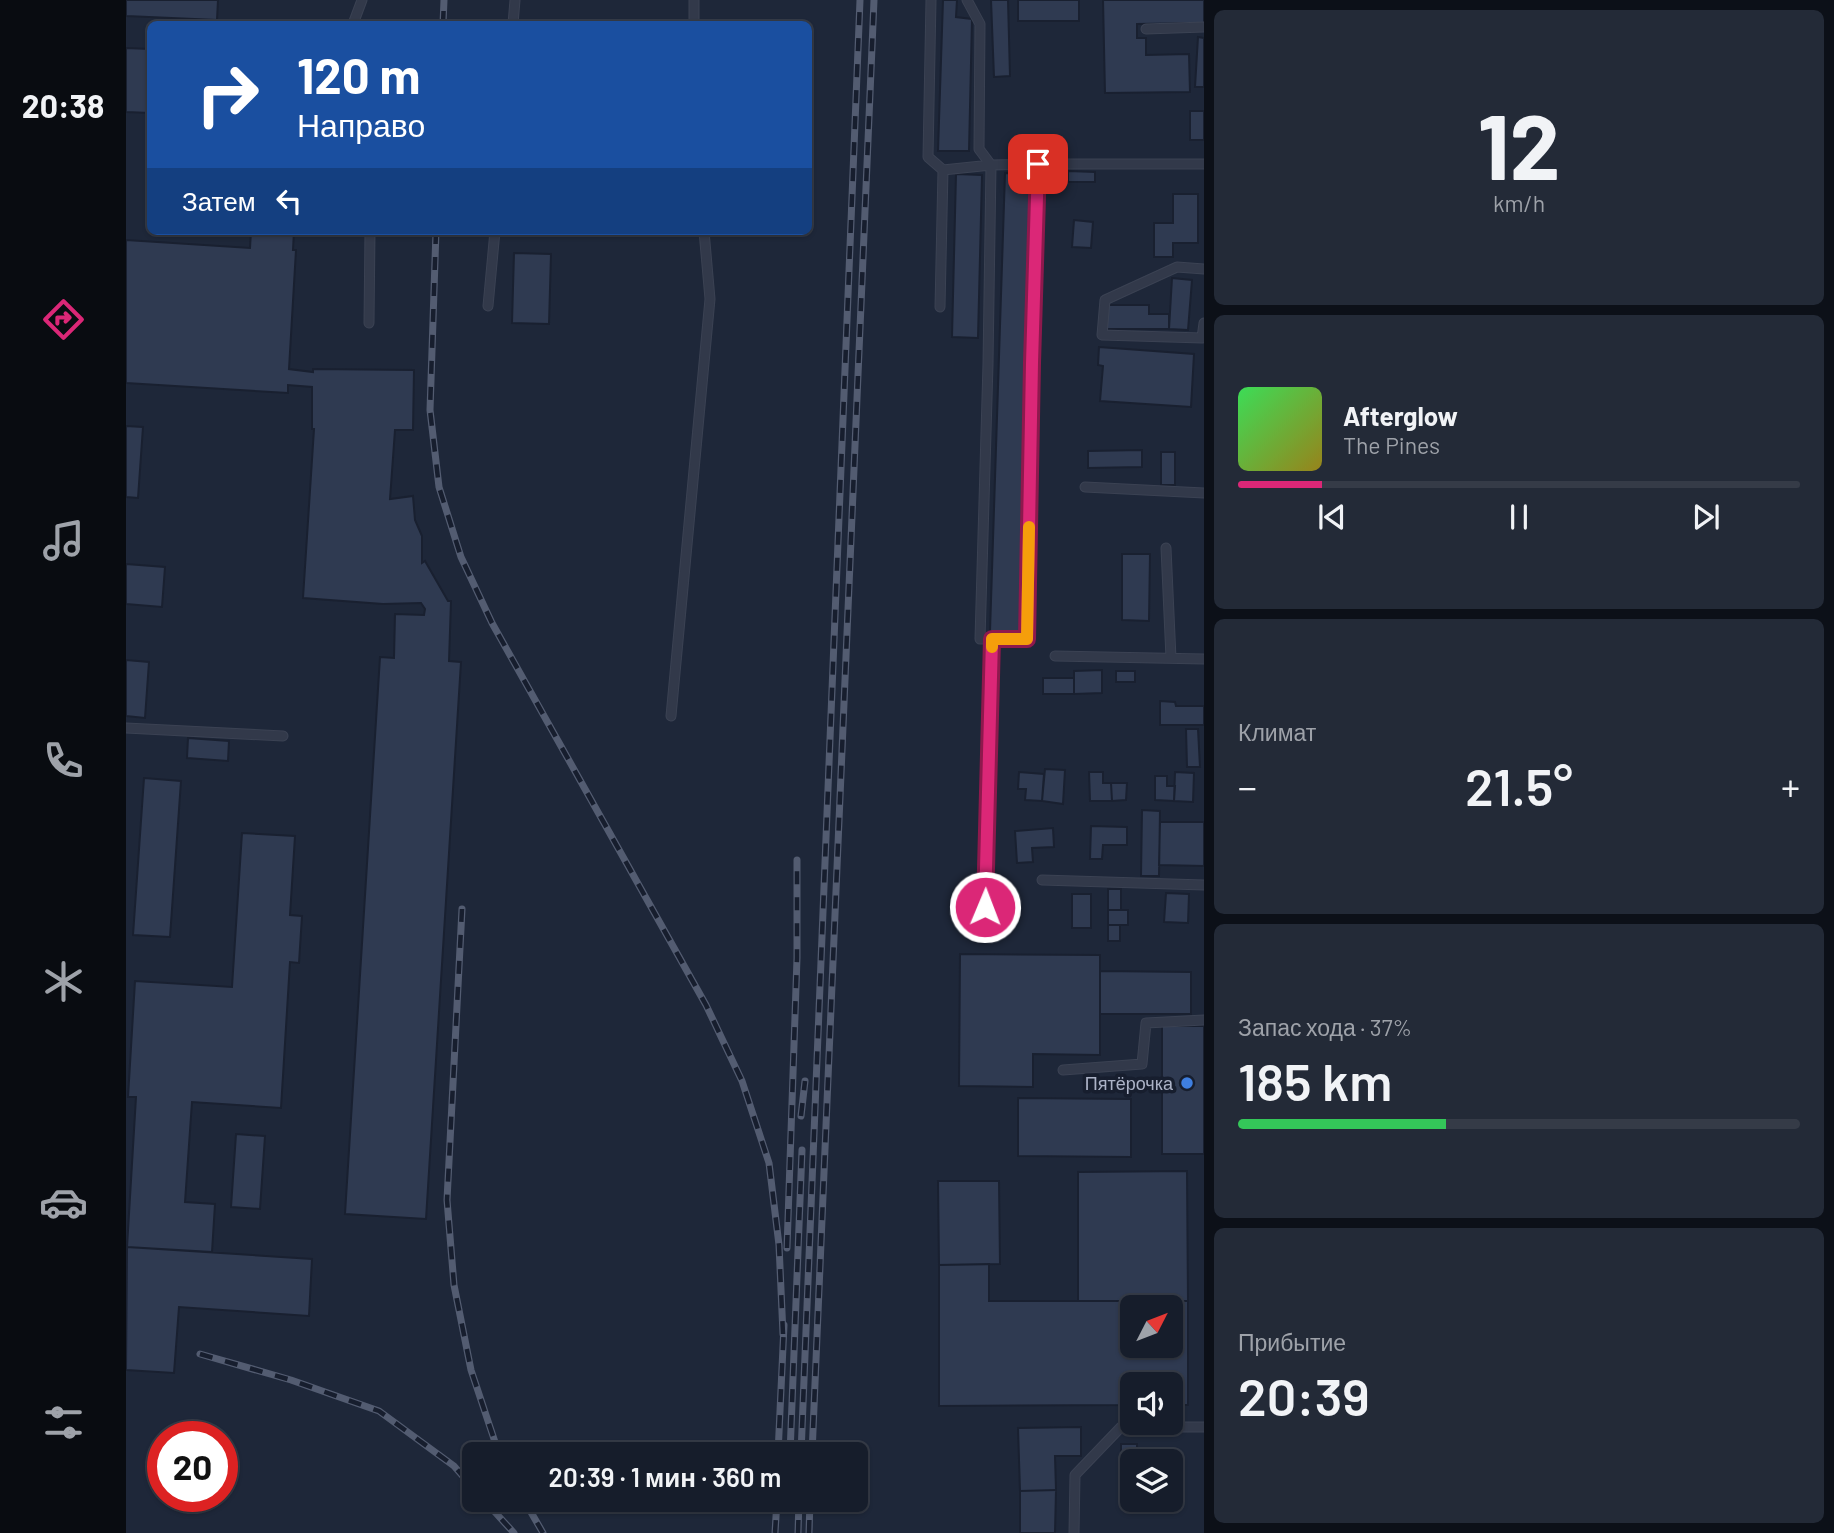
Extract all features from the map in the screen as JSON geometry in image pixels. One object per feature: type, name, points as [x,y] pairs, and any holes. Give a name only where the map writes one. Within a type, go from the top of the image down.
[{"type":"lane","points":[[355,21],[362,0]]},
{"type":"lane","points":[[513,21],[515,0]]},
{"type":"lane","points":[[694,0],[694,21]]},
{"type":"lane","points":[[931,0],[928,157],[943,170],[990,165],[1204,164]]},
{"type":"lane","points":[[967,0],[980,24],[979,149],[990,165],[988,364],[980,639],[1027,639],[1038,164]]},
{"type":"lane","points":[[1146,29],[1204,27]]},
{"type":"lane","points":[[940,307],[943,170]]},
{"type":"lane","points":[[369,323],[370,235]]},
{"type":"lane","points":[[488,306],[495,235]]},
{"type":"lane","points":[[671,716],[710,299],[704,235]]},
{"type":"lane","points":[[1204,269],[1177,267],[1105,300],[1102,335],[1202,338],[1204,323]]},
{"type":"lane","points":[[1085,488],[1204,493]]},
{"type":"lane","points":[[1166,548],[1171,658]]},
{"type":"lane","points":[[985,907],[992,639]]},
{"type":"lane","points":[[1055,656],[1204,659]]},
{"type":"lane","points":[[126,728],[283,736]]},
{"type":"lane","points":[[1042,880],[1204,885]]},
{"type":"lane","points":[[1063,1070],[1142,1064],[1146,1023],[1204,1020]]},
{"type":"lane","points":[[1074,1533],[1075,1475],[1121,1427],[1204,1427]]},
{"type":"building","points":[[126,0],[218,0],[217,20],[126,16]]},
{"type":"building","points":[[943,0],[957,0],[956,17],[972,19],[969,151],[938,151]]},
{"type":"building","points":[[991,0],[1008,0],[1010,76],[994,77]]},
{"type":"building","points":[[1018,0],[1079,0],[1079,21],[1018,21]]},
{"type":"building","points":[[1103,0],[1204,0],[1204,23],[1137,24],[1137,38],[1146,38],[1146,55],[1189,54],[1190,92],[1105,93]]},
{"type":"building","points":[[1198,37],[1204,38],[1204,87],[1195,87]]},
{"type":"building","points":[[126,48],[147,49],[147,113],[126,112]]},
{"type":"building","points":[[1190,111],[1204,111],[1204,140],[1190,140]]},
{"type":"building","points":[[1068,171],[1095,172],[1095,182],[1068,182]]},
{"type":"building","points":[[1005,173],[1034,174],[1022,631],[990,631]]},
{"type":"building","points":[[956,174],[982,175],[978,338],[952,337]]},
{"type":"building","points":[[1173,194],[1198,194],[1198,243],[1173,243],[1173,257],[1154,257],[1154,223],[1173,223]]},
{"type":"building","points":[[1074,220],[1093,222],[1091,248],[1072,247]]},
{"type":"building","points":[[251,235],[294,235],[293,250],[296,250],[289,369],[313,372],[313,369],[414,370],[413,430],[395,430],[390,499],[413,496],[415,520],[422,536],[422,563],[425,561],[448,601],[451,601],[449,661],[461,662],[426,1219],[345,1214],[380,657],[394,658],[395,614],[424,615],[425,609],[421,603],[383,604],[303,598],[314,429],[312,387],[288,385],[288,393],[126,383],[126,240],[250,248]]},
{"type":"building","points":[[514,253],[551,254],[549,324],[512,323]]},
{"type":"building","points":[[1172,278],[1192,280],[1188,330],[1169,329]]},
{"type":"building","points":[[1106,305],[1149,305],[1149,314],[1169,314],[1169,329],[1106,329]]},
{"type":"building","points":[[1099,347],[1194,354],[1191,407],[1100,401],[1103,366],[1098,365]]},
{"type":"building","points":[[126,426],[143,427],[138,498],[126,497]]},
{"type":"building","points":[[1142,450],[1142,467],[1088,468],[1088,451]]},
{"type":"building","points":[[1161,452],[1175,452],[1175,485],[1161,485]]},
{"type":"building","points":[[1122,554],[1150,554],[1149,621],[1122,620]]},
{"type":"building","points":[[126,564],[165,567],[162,607],[126,604]]},
{"type":"building","points":[[126,660],[149,662],[145,718],[126,716]]},
{"type":"building","points":[[1102,670],[1102,693],[1074,694],[1074,671]]},
{"type":"building","points":[[1116,671],[1135,671],[1135,682],[1116,682]]},
{"type":"building","points":[[1043,678],[1074,678],[1074,694],[1043,694]]},
{"type":"building","points":[[1160,701],[1175,702],[1176,706],[1204,706],[1204,725],[1160,725]]},
{"type":"building","points":[[1186,729],[1198,729],[1200,767],[1187,767]]},
{"type":"building","points":[[188,738],[229,741],[228,761],[187,758]]},
{"type":"building","points":[[1045,769],[1065,770],[1063,804],[1042,801]]},
{"type":"building","points":[[1019,772],[1044,774],[1042,801],[1025,800],[1026,789],[1018,789]]},
{"type":"building","points":[[1089,772],[1103,772],[1103,783],[1111,783],[1112,801],[1090,801]]},
{"type":"building","points":[[1175,772],[1194,773],[1193,802],[1174,801]]},
{"type":"building","points":[[1155,776],[1167,776],[1167,786],[1175,786],[1174,801],[1155,800]]},
{"type":"building","points":[[144,778],[181,781],[170,937],[133,935]]},
{"type":"building","points":[[1111,783],[1127,783],[1126,800],[1112,801]]},
{"type":"building","points":[[1142,810],[1160,811],[1159,876],[1141,876]]},
{"type":"building","points":[[1160,822],[1204,822],[1204,866],[1159,865]]},
{"type":"building","points":[[1091,826],[1127,827],[1127,845],[1103,845],[1102,859],[1090,859]]},
{"type":"building","points":[[1053,828],[1054,847],[1032,848],[1033,862],[1017,863],[1015,831]]},
{"type":"building","points":[[242,833],[295,836],[290,915],[302,916],[299,963],[290,962],[281,1108],[192,1102],[185,1202],[215,1204],[212,1252],[127,1247],[136,1097],[128,1097],[135,981],[232,987]]},
{"type":"building","points":[[1108,889],[1121,889],[1121,910],[1108,910]]},
{"type":"building","points":[[1166,893],[1189,894],[1188,923],[1164,922]]},
{"type":"building","points":[[1072,894],[1091,894],[1091,928],[1072,928]]},
{"type":"building","points":[[1108,910],[1128,910],[1128,925],[1108,925]]},
{"type":"building","points":[[1108,925],[1120,925],[1120,941],[1108,941]]},
{"type":"building","points":[[960,954],[1100,955],[1100,1055],[1033,1054],[1033,1087],[959,1086]]},
{"type":"building","points":[[1100,971],[1191,972],[1191,1014],[1100,1014]]},
{"type":"building","points":[[1162,1026],[1204,1026],[1204,1154],[1162,1154]]},
{"type":"building","points":[[1018,1098],[1131,1099],[1131,1157],[1018,1156]]},
{"type":"building","points":[[236,1134],[265,1136],[260,1209],[231,1207]]},
{"type":"building","points":[[1187,1171],[1188,1301],[1183,1301],[1183,1295],[1120,1295],[1120,1301],[1078,1301],[1078,1172]]},
{"type":"building","points":[[938,1181],[999,1181],[1000,1264],[939,1265]]},
{"type":"building","points":[[127,1247],[312,1259],[309,1316],[179,1307],[174,1373],[126,1370]]},
{"type":"building","points":[[989,1264],[989,1301],[1120,1301],[1120,1358],[1183,1358],[1183,1301],[1188,1301],[1188,1405],[1183,1405],[1183,1372],[1120,1372],[1120,1405],[939,1406],[939,1265]]},
{"type":"building","points":[[1081,1427],[1081,1456],[1055,1456],[1056,1490],[1020,1491],[1018,1428]]},
{"type":"building","points":[[1121,1444],[1137,1444],[1137,1449],[1121,1449]]},
{"type":"building","points":[[1056,1490],[1055,1533],[1020,1533],[1020,1491]]},
{"type":"railway","points":[[443,21],[444,0]]},
{"type":"railway","points":[[801,1442],[860,0]]},
{"type":"railway","points":[[813,1442],[874,0]]},
{"type":"railway","points":[[436,235],[430,410],[439,487],[461,557],[492,623],[706,1005],[742,1081],[769,1163],[779,1245],[783,1334]]},
{"type":"railway","points":[[787,1248],[797,958],[797,860]]},
{"type":"railway","points":[[462,909],[447,1200],[454,1285],[471,1370],[495,1442]]},
{"type":"railway","points":[[801,1116],[805,1081]]},
{"type":"railway","points":[[790,1442],[802,1150]]},
{"type":"railway","points":[[779,1442],[784,1325]]},
{"type":"railway","points":[[200,1354],[291,1380],[379,1411],[454,1466],[462,1475]]},
{"type":"railway","points":[[495,1512],[514,1533]]},
{"type":"railway","points":[[531,1512],[543,1533]]},
{"type":"railway","points":[[775,1533],[776,1512]]},
{"type":"railway","points":[[798,1533],[799,1512]]},
{"type":"railway","points":[[809,1533],[810,1512]]},
{"type":"slow traffic","points":[[992,647],[992,639],[1027,639],[1029,527]]},
{"type":"place","name":"Пятёрочка","points":[[1187,1083]]},
{"type":"route","points":[[985,907],[992,639],[1027,639],[1038,164]]}]
